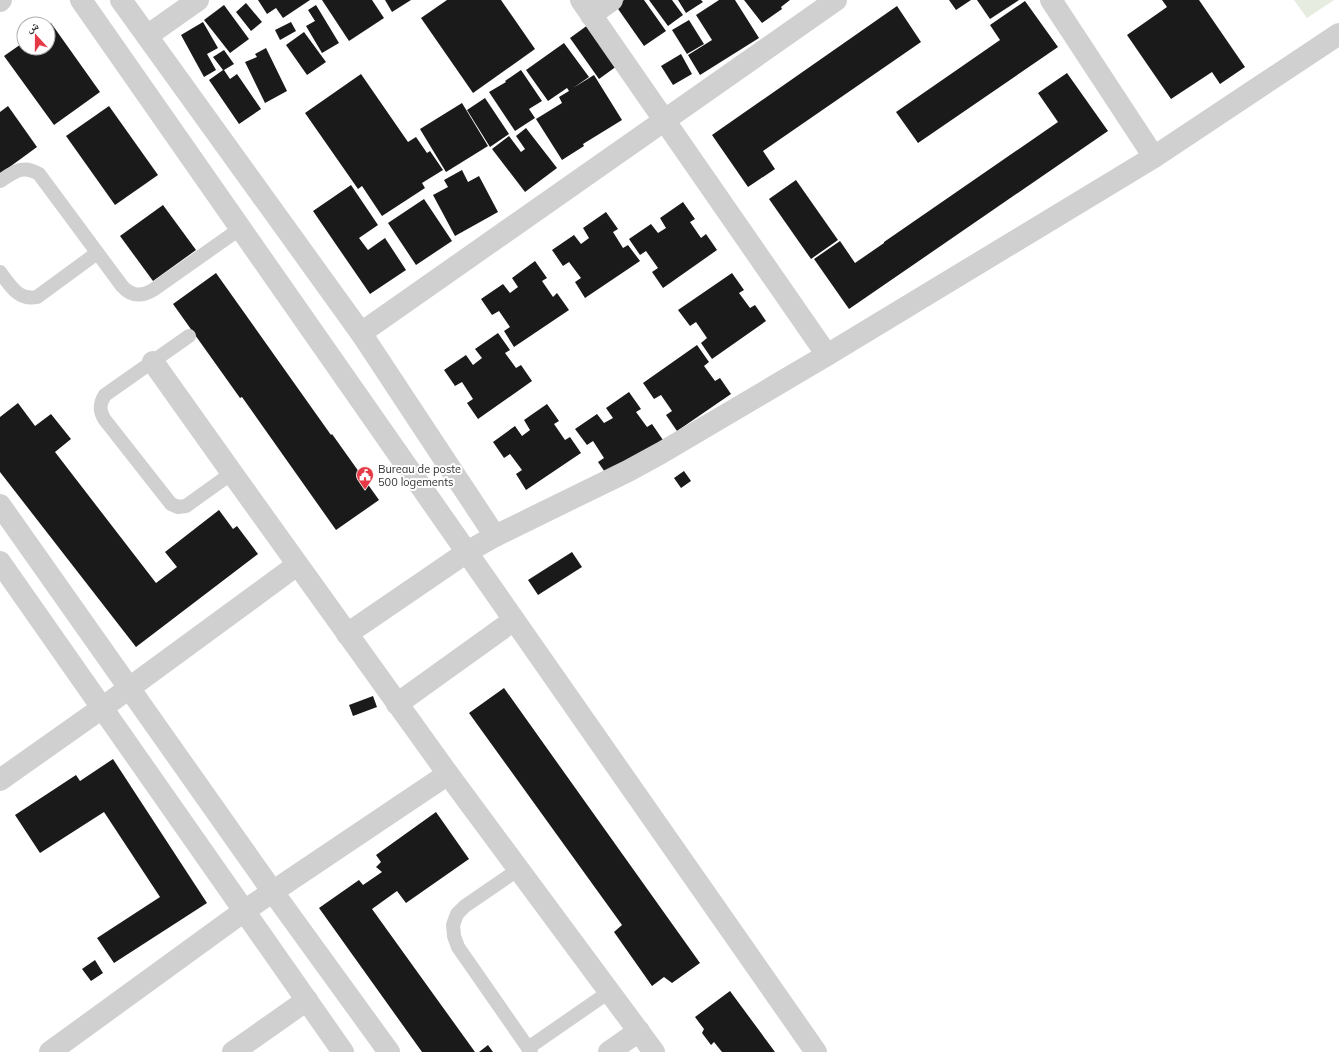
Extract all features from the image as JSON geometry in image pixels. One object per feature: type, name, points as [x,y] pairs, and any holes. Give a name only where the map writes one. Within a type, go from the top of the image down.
[{"type":"street","points":[[81,0],[816,1052]]},
{"type":"street","points":[[121,0],[361,333],[495,536]]},
{"type":"street","points":[[147,36],[198,0]]},
{"type":"street","points":[[612,0],[586,8],[827,355]]},
{"type":"street","points":[[361,333],[836,0]]},
{"type":"street","points":[[1051,0],[1154,157]]},
{"type":"street","points":[[347,634],[467,552],[495,536],[628,471],[661,453],[827,355],[1154,157],[1339,34]]},
{"type":"street","points":[[153,362],[397,704],[654,1052]]},
{"type":"street","points":[[0,505],[273,892],[389,1052]]},
{"type":"street","points":[[0,562],[343,1052]]},
{"type":"street","points":[[0,780],[298,566]]},
{"type":"street","points":[[397,704],[514,620]]},
{"type":"street","points":[[50,1052],[244,911],[448,774]]},
{"type":"street","points":[[233,1052],[307,1000]]},
{"type":"street","points":[[609,1052],[639,1031]]},
{"type":"lane","points":[[0,181],[19,170],[27,169],[39,174],[127,292],[134,295],[147,294],[241,228]]},
{"type":"lane","points":[[0,272],[19,295],[31,299],[37,298],[97,253]]},
{"type":"lane","points":[[189,336],[105,395],[100,405],[100,410],[105,420],[171,504],[178,507],[186,506],[232,474]]},
{"type":"lane","points":[[519,869],[465,906],[457,914],[453,925],[454,936],[458,947],[529,1050],[609,992]]},
{"type":"shaded area","points":[[1294,0],[1334,0],[1307,18]]},
{"type":"building","points":[[258,0],[310,0],[283,18],[276,8],[267,14]]},
{"type":"building","points":[[322,0],[372,0],[384,18],[349,41]]},
{"type":"building","points":[[385,0],[411,0],[392,12]]},
{"type":"building","points":[[447,0],[501,0],[535,49],[473,93],[421,18]]},
{"type":"building","points":[[624,0],[644,0],[666,31],[644,46],[616,6]]},
{"type":"building","points":[[649,0],[672,0],[683,15],[668,26]]},
{"type":"building","points":[[678,0],[701,0],[703,2],[686,13]]},
{"type":"building","points":[[719,0],[735,0],[759,38],[700,75],[688,55],[712,40],[696,15]]},
{"type":"building","points":[[744,0],[790,0],[781,7],[782,9],[762,23]]},
{"type":"building","points":[[949,0],[971,0],[956,10]]},
{"type":"building","points":[[977,0],[1019,0],[990,19]]},
{"type":"building","points":[[1162,0],[1199,0],[1245,67],[1220,84],[1212,72],[1171,99],[1127,35],[1167,7]]},
{"type":"building","points":[[1025,1],[1058,47],[918,143],[896,112],[1000,40],[990,25]]},
{"type":"building","points":[[246,3],[262,22],[251,31],[236,12]]},
{"type":"building","points":[[224,5],[249,39],[230,53],[204,20]]},
{"type":"building","points":[[316,5],[339,43],[322,53],[306,26],[315,21],[308,10]]},
{"type":"building","points":[[897,6],[921,42],[763,151],[775,169],[748,187],[712,135]]},
{"type":"building","points":[[689,20],[704,44],[687,54],[672,30]]},
{"type":"building","points":[[203,22],[218,48],[207,54],[216,70],[204,77],[181,35]]},
{"type":"building","points":[[291,22],[296,31],[280,40],[275,30]]},
{"type":"building","points":[[592,22],[621,63],[599,79],[570,38]]},
{"type":"building","points":[[56,30],[100,92],[54,125],[4,56],[16,48],[16,56],[56,56]]},
{"type":"building","points":[[304,32],[326,62],[307,75],[286,45]]},
{"type":"building","points":[[564,43],[589,77],[573,88],[594,75],[622,120],[583,144],[584,146],[562,160],[536,119],[562,103],[559,97],[569,91],[567,88],[548,101],[526,70]]},
{"type":"building","points":[[266,48],[287,91],[265,103],[245,62],[257,57],[255,54]]},
{"type":"building","points":[[224,50],[234,64],[224,70],[230,79],[237,74],[261,109],[239,124],[209,80],[223,70],[213,57]]},
{"type":"building","points":[[681,54],[692,74],[673,85],[661,66]]},
{"type":"building","points":[[521,70],[542,101],[529,109],[535,118],[515,131],[489,92],[506,82],[505,81]]},
{"type":"building","points":[[1067,73],[1108,131],[849,309],[814,259],[840,241],[855,263],[1058,122],[1038,93]]},
{"type":"building","points":[[361,74],[408,142],[416,137],[427,153],[430,151],[443,170],[422,183],[425,188],[382,216],[362,186],[358,189],[305,113]]},
{"type":"building","points":[[485,98],[509,134],[490,147],[467,110]]},
{"type":"building","points":[[462,103],[488,146],[446,172],[420,129]]},
{"type":"building","points":[[8,106],[37,147],[0,174],[0,112]]},
{"type":"building","points":[[109,106],[158,175],[115,205],[66,136]]},
{"type":"building","points":[[526,128],[557,168],[525,192],[492,149],[509,136],[521,152],[525,149],[516,136]]},
{"type":"building","points":[[462,170],[468,182],[479,176],[498,212],[455,236],[433,195],[448,187],[444,180]]},
{"type":"building","points":[[796,180],[838,240],[811,259],[769,199]]},
{"type":"building","points":[[351,185],[378,225],[359,238],[368,250],[385,238],[406,270],[370,294],[313,211]]},
{"type":"building","points":[[424,199],[452,241],[416,265],[388,223]]},
{"type":"building","points":[[683,202],[695,219],[690,222],[701,238],[706,234],[717,250],[663,288],[652,272],[658,268],[646,251],[640,255],[629,239],[651,224],[658,233],[666,228],[660,218]]},
{"type":"building","points":[[163,205],[196,250],[153,281],[120,236]]},
{"type":"building","points":[[606,212],[618,229],[613,232],[623,248],[628,245],[640,261],[585,298],[575,282],[581,278],[569,262],[563,266],[552,250],[574,235],[581,244],[589,238],[583,228]]},
{"type":"building","points":[[535,261],[547,278],[542,281],[553,297],[557,293],[569,310],[514,347],[504,331],[510,327],[499,311],[492,315],[481,299],[503,284],[510,293],[518,287],[512,278]]},
{"type":"building","points":[[216,273],[379,500],[336,530],[242,397],[240,398],[173,304]]},
{"type":"building","points":[[732,273],[744,290],[739,293],[750,308],[755,305],[766,321],[712,359],[701,343],[707,338],[696,322],[690,326],[678,310]]},
{"type":"building","points":[[498,333],[510,350],[505,353],[516,368],[521,365],[532,381],[478,419],[467,403],[473,399],[462,382],[455,386],[444,370],[466,355],[473,365],[482,358],[475,349]]},
{"type":"building","points":[[697,345],[709,362],[704,366],[715,381],[720,378],[731,394],[677,431],[666,415],[672,411],[661,395],[654,399],[643,383]]},
{"type":"building","points":[[629,392],[641,409],[636,412],[647,427],[652,424],[663,440],[609,478],[598,462],[604,458],[593,441],[587,445],[575,429],[597,414],[604,423],[613,418],[606,408]]},
{"type":"building","points":[[18,403],[35,426],[51,414],[71,439],[55,452],[156,583],[177,567],[165,552],[219,510],[233,529],[237,526],[258,554],[136,647],[0,472],[0,417]]},
{"type":"building","points":[[547,404],[559,421],[554,424],[565,440],[570,437],[581,453],[526,490],[516,474],[522,470],[510,454],[504,458],[493,442],[515,426],[522,436],[530,430],[524,420]]},
{"type":"building","points":[[684,471],[691,481],[681,488],[674,478]]},
{"type":"building","points":[[572,552],[582,567],[538,595],[528,580]]},
{"type":"building","points":[[504,688],[700,963],[672,983],[664,977],[652,986],[614,932],[622,925],[469,713]]},
{"type":"building","points":[[373,696],[377,707],[353,716],[349,705]]},
{"type":"building","points":[[113,759],[207,903],[114,963],[97,938],[160,897],[104,812],[40,853],[15,815],[76,775],[80,781]]},
{"type":"building","points":[[436,812],[469,859],[406,903],[397,891],[372,909],[475,1052],[422,1052],[319,908],[359,880],[363,885],[382,872],[376,867],[381,862],[376,855]]},
{"type":"building","points":[[95,960],[103,973],[91,981],[82,969]]},
{"type":"building","points":[[730,991],[775,1052],[722,1052],[714,1042],[711,1045],[702,1033],[704,1029],[695,1017]]},
{"type":"building","points":[[488,1045],[493,1052],[479,1052]]},
{"type":"place","name":"Bureau de poste 500 logements","points":[[365,490]]}]
